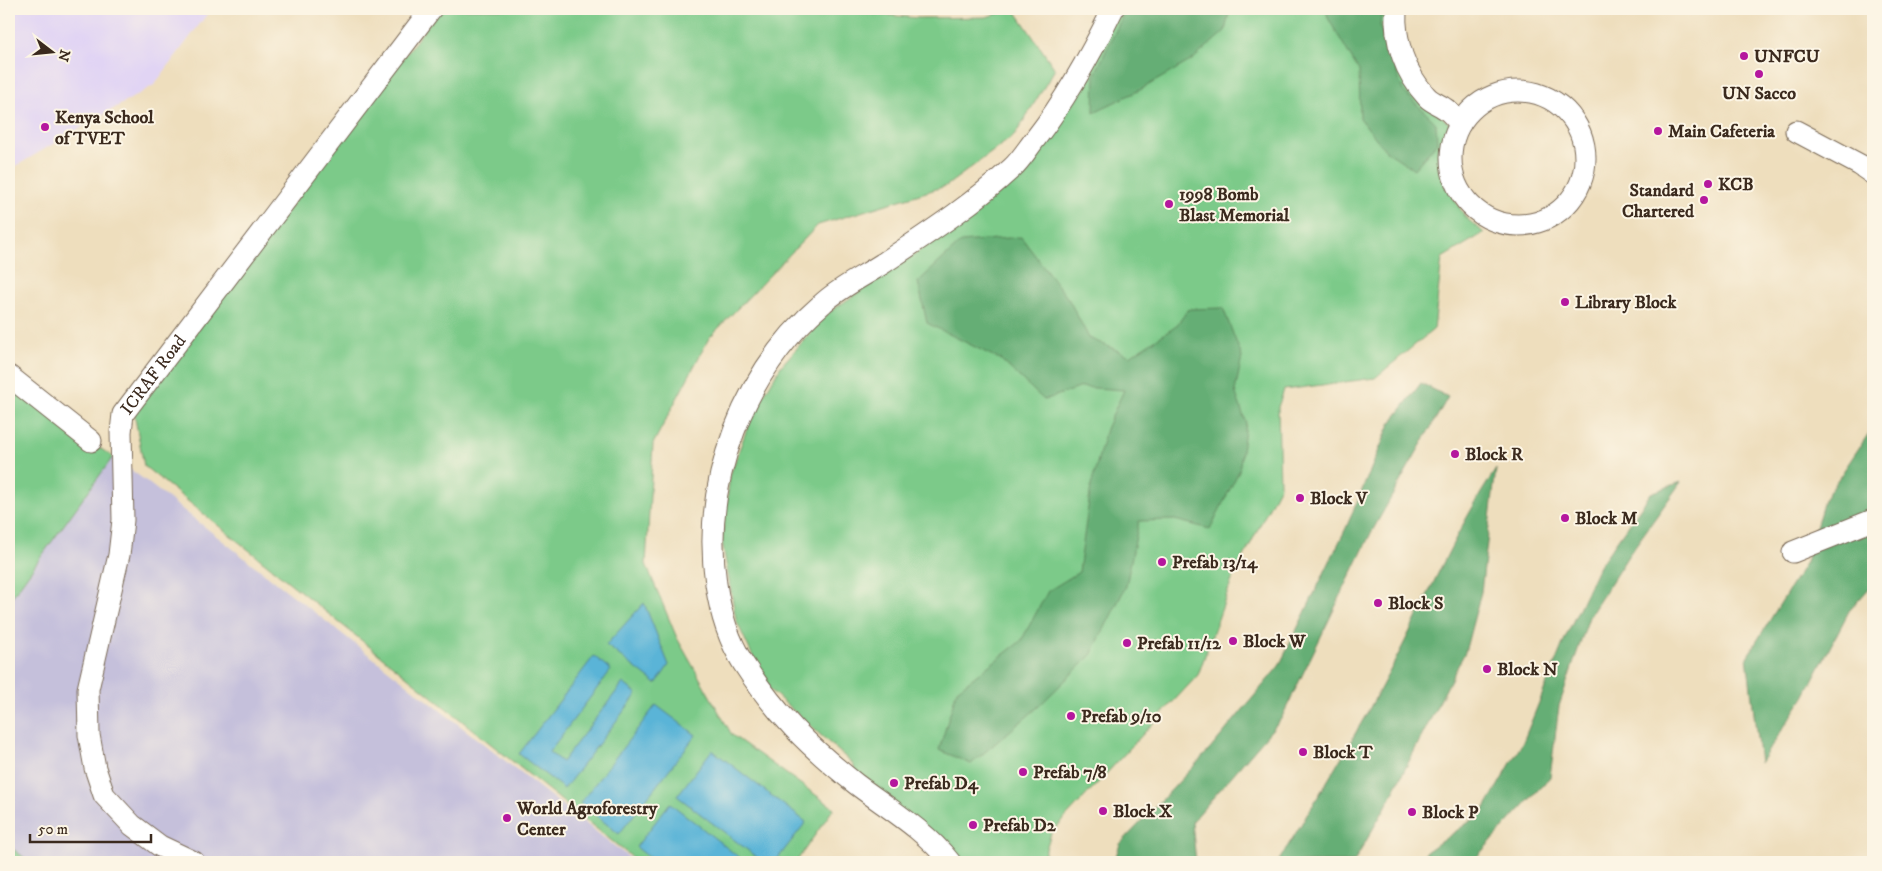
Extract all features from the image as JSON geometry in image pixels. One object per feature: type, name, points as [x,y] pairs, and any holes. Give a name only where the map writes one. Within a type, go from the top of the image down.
[{"type":"lane","name":"ICRAF Road","points":[[194,862],[160,846],[132,825],[104,795],[95,768],[89,735],[88,689],[119,555],[124,520],[121,451],[123,414],[431,9]]},
{"type":"lane","points":[[950,862],[936,844],[857,785],[792,728],[771,706],[740,659],[720,613],[713,565],[713,525],[718,482],[730,442],[750,397],[766,367],[793,332],[823,302],[964,210],[1015,166],[1057,111],[1113,9]]},
{"type":"lane","points":[[1396,9],[1395,26],[1398,42],[1408,70],[1428,98],[1447,110],[1460,124]]},
{"type":"lane","points":[[1517,90],[1538,93],[1548,98],[1572,118],[1582,136],[1586,156],[1584,170],[1574,196],[1562,210],[1546,220],[1527,226],[1508,225],[1490,220],[1474,210],[1462,196],[1454,179],[1450,160],[1453,141],[1460,124],[1469,111],[1495,94],[1517,90]]},
{"type":"lane","points":[[1796,131],[1860,165],[1873,174]]},
{"type":"lane","points":[[9,376],[91,441]]},
{"type":"lane","points":[[1793,552],[1873,520]]},
{"type":"shaded area","name":"Kenya School of TVET","points":[[9,9],[211,9],[154,85],[9,170]]},
{"type":"shaded area","points":[[113,457],[635,862],[30,862],[9,846],[9,601]]},
{"type":"green space","points":[[440,9],[822,9],[918,18],[986,17],[1014,9],[1055,69],[1015,135],[946,186],[818,225],[709,338],[653,444],[646,564],[677,638],[732,735],[834,808],[796,862],[638,862],[144,466],[134,413]]},
{"type":"green space","points":[[1116,9],[1386,9],[1384,23],[1412,90],[1451,125],[1444,181],[1465,217],[1484,233],[1442,258],[1434,329],[1375,378],[1284,390],[1278,407],[1280,486],[1232,580],[1198,675],[1051,833],[1042,862],[954,862],[859,779],[853,764],[767,687],[736,620],[722,541],[730,475],[752,415],[781,366],[828,313],[1001,192],[1059,126]]},
{"type":"green space","points":[[1126,9],[1230,9],[1225,31],[1192,60],[1140,90],[1094,112],[1095,74]]},
{"type":"green space","points":[[1326,9],[1382,9],[1380,25],[1403,91],[1436,123],[1437,143],[1414,169],[1385,150],[1360,118],[1359,71],[1328,18]]},
{"type":"green space","points":[[1021,237],[1069,300],[1089,338],[1130,356],[1175,327],[1189,309],[1223,308],[1242,357],[1235,391],[1246,423],[1239,471],[1210,529],[1175,520],[1139,521],[1126,586],[1091,655],[1037,708],[971,764],[939,750],[957,690],[1021,641],[1048,591],[1079,572],[1091,486],[1106,429],[1124,390],[1081,387],[1044,400],[1001,360],[927,323],[918,282],[961,242]]},
{"type":"green space","points":[[1421,383],[1448,397],[1370,535],[1281,719],[1192,822],[1196,862],[1114,862],[1120,844],[1211,748],[1279,666],[1346,528],[1390,424]]},
{"type":"green space","points":[[9,386],[113,457],[9,601]]},
{"type":"green space","points":[[1873,427],[1873,584],[1849,611],[1804,697],[1760,763],[1747,657],[1806,562],[1824,500]]},
{"type":"green space","points":[[1496,469],[1481,592],[1465,652],[1385,808],[1354,862],[1278,862],[1366,715],[1467,516]]},
{"type":"green space","points":[[1681,482],[1628,556],[1589,617],[1559,706],[1550,777],[1472,862],[1421,862],[1426,852],[1482,813],[1523,742],[1566,636],[1599,566],[1651,493]]},
{"type":"green space","points":[[9,846],[30,862],[9,862]]},
{"type":"water","points":[[644,603],[669,665],[656,684],[606,645]]},
{"type":"water","points":[[594,656],[611,670],[549,752],[562,762],[623,683],[637,694],[564,789],[519,754]]},
{"type":"water","points":[[656,705],[696,735],[619,834],[580,803]]},
{"type":"water","points":[[712,750],[806,822],[775,862],[763,862],[677,796]]},
{"type":"water","points":[[670,803],[745,862],[655,862],[636,847]]},
{"type":"place","name":"UNFCU","points":[[1744,56]]},
{"type":"place","name":"UN Sacco","points":[[1759,74]]},
{"type":"place","name":"Kenya School of TVET","points":[[45,127]]},
{"type":"place","name":"Main Cafeteria","points":[[1658,131]]},
{"type":"place","name":"KCB","points":[[1708,184]]},
{"type":"place","name":"Standard Chartered","points":[[1704,200]]},
{"type":"place","name":"1998 Bomb Blast Memorial","points":[[1169,204]]},
{"type":"place","name":"Library Block","points":[[1565,302]]},
{"type":"place","name":"Block R","points":[[1455,454]]},
{"type":"place","name":"Block V","points":[[1300,498]]},
{"type":"place","name":"Block M","points":[[1565,518]]},
{"type":"place","name":"Prefab 13/14","points":[[1162,562]]},
{"type":"place","name":"Block S","points":[[1378,603]]},
{"type":"place","name":"Block W","points":[[1233,641]]},
{"type":"place","name":"Prefab 11/12","points":[[1127,643]]},
{"type":"place","name":"Block N","points":[[1487,669]]},
{"type":"place","name":"Prefab 9/10","points":[[1071,716]]},
{"type":"place","name":"Block T","points":[[1303,752]]},
{"type":"place","name":"Prefab 7/8","points":[[1023,772]]},
{"type":"place","name":"Prefab D4","points":[[894,783]]},
{"type":"place","name":"Block X","points":[[1103,811]]},
{"type":"place","name":"Block P","points":[[1412,812]]},
{"type":"place","name":"World Agroforestry Center","points":[[507,818]]},
{"type":"place","name":"Prefab D2","points":[[973,825]]}]
